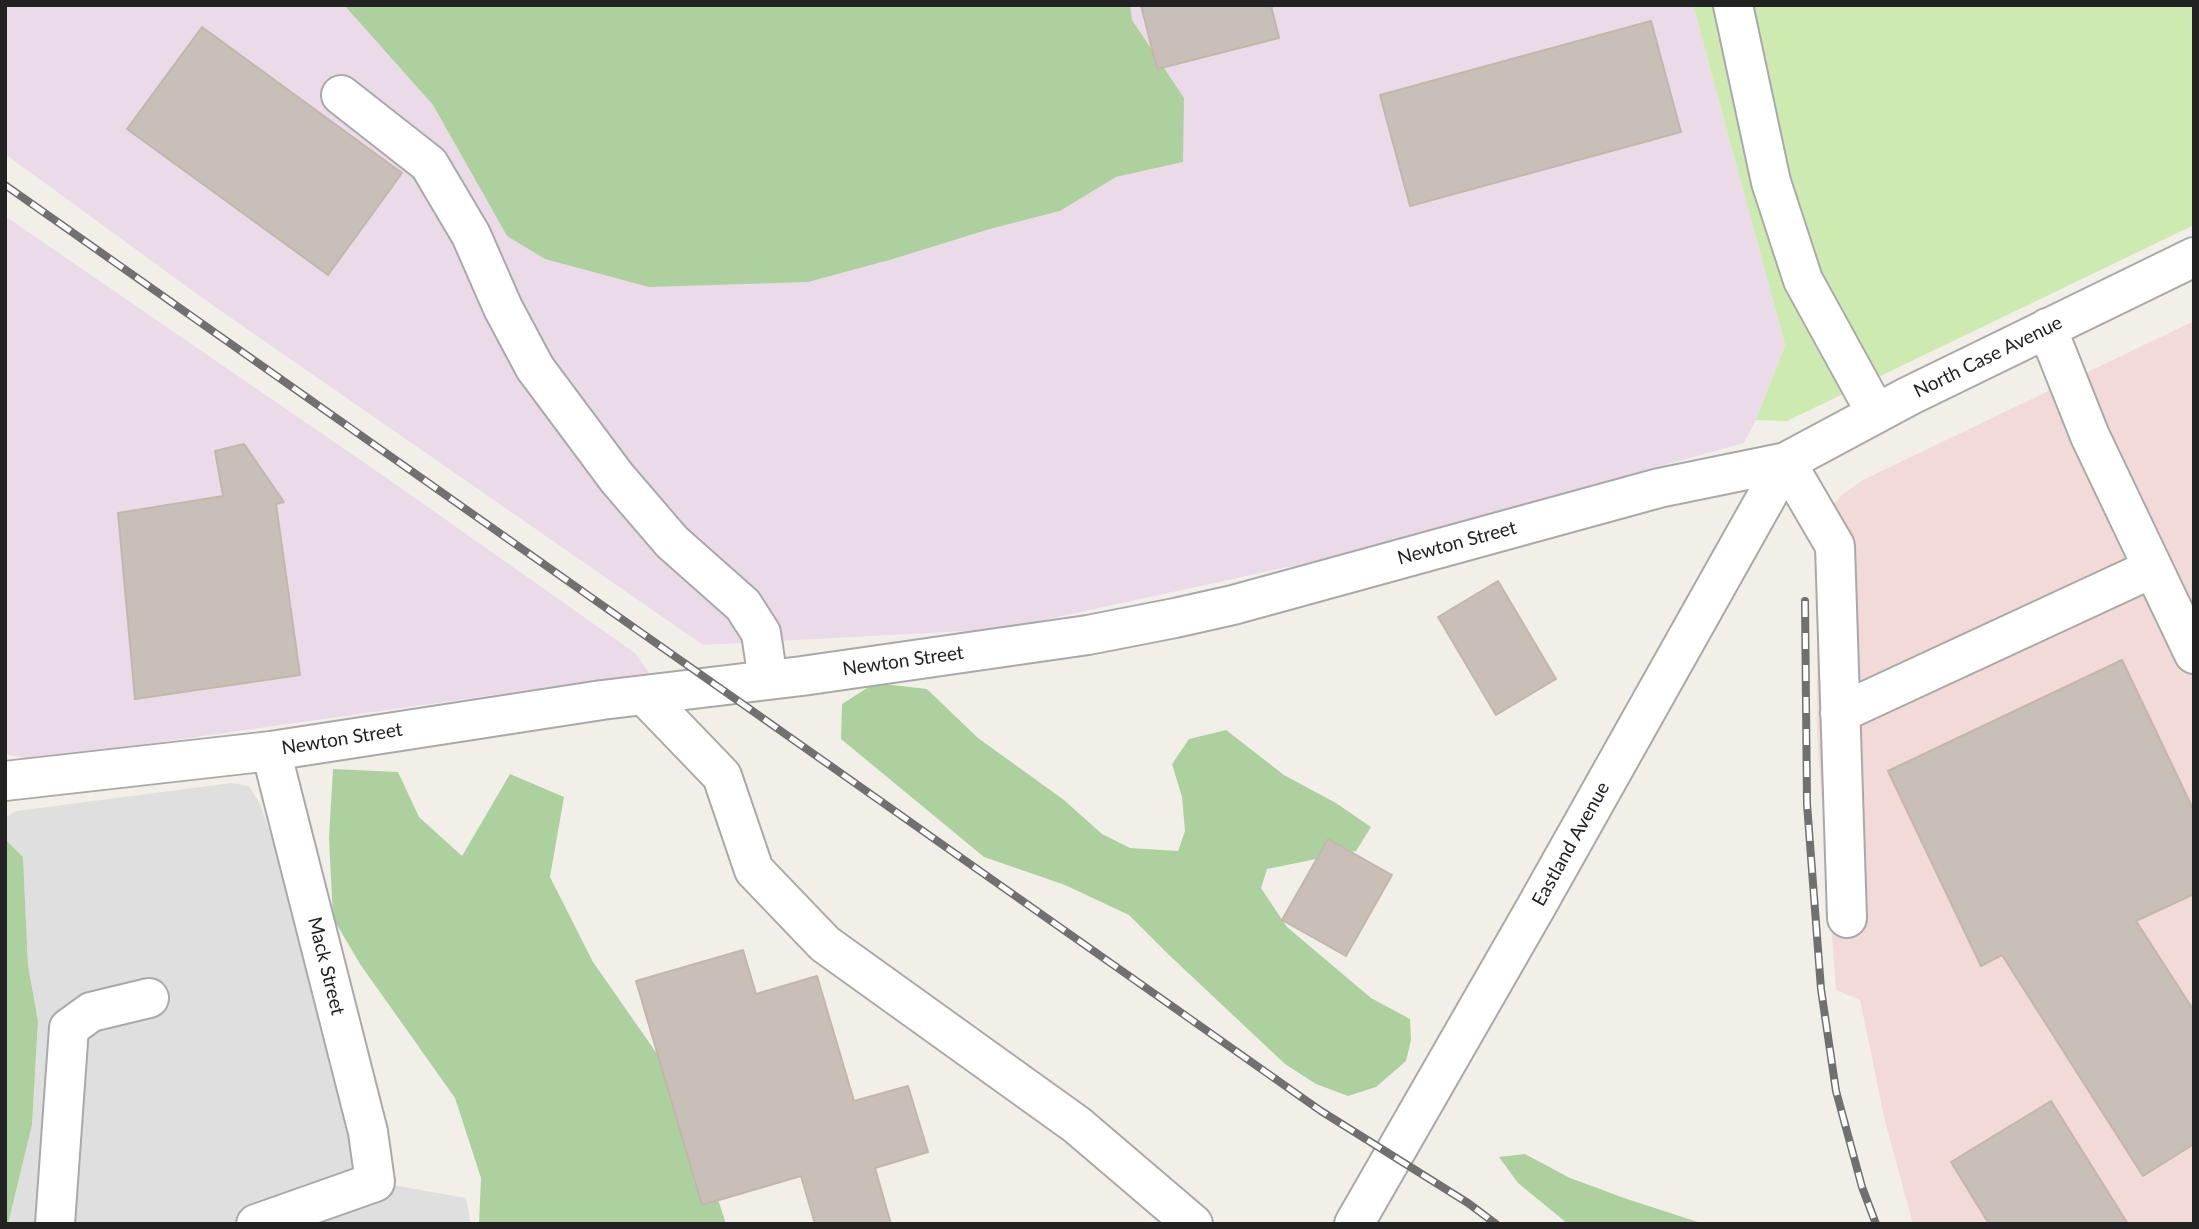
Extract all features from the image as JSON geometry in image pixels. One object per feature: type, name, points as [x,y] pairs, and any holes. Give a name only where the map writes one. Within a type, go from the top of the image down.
[{"type":"street","points":[[1733,5],[1771,182],[1804,280],[1876,413]]},
{"type":"street","points":[[341,95],[429,164],[471,235],[503,308],[535,368],[617,478],[672,542],[743,605],[761,633],[768,680]]},
{"type":"street","name":"North Case Avenue","points":[[1786,462],[1876,413],[2194,257]]},
{"type":"street","points":[[2047,328],[2090,436],[2194,654]]},
{"type":"street","points":[[1786,462],[1835,546],[1847,918]]},
{"type":"street","name":"Newton Street","points":[[5,781],[271,751],[643,695],[1088,635],[1233,605],[1660,488],[1786,462]]},
{"type":"street","name":"Eastland Avenue","points":[[1354,1224],[1543,895],[1786,462]]},
{"type":"street","points":[[1840,713],[2152,568]]},
{"type":"street","points":[[643,695],[722,776],[754,870],[825,944],[1077,1125],[1193,1224]]},
{"type":"street","name":"Mack Street","points":[[256,1224],[375,1182],[368,1132],[271,751]]},
{"type":"street","points":[[55,1224],[69,1028],[91,1012],[149,998]]},
{"type":"shaded area","points":[[5,5],[344,5],[433,105],[507,236],[893,259],[1060,211],[1116,177],[1183,162],[1132,20],[1130,5],[1693,5],[1785,345],[1756,420],[1744,443],[1320,560],[1002,629],[703,645],[208,302],[5,154]]},
{"type":"shaded area","points":[[5,216],[391,481],[635,653],[649,673],[33,760],[5,754]]},
{"type":"shaded area","points":[[2194,321],[2194,1224],[1913,1224],[1885,1121],[1860,1000],[1836,990],[1817,734],[1817,562],[1830,508],[1843,494],[1863,480]]},
{"type":"shaded area","points":[[232,783],[249,786],[260,804],[283,871],[375,1182],[466,1198],[471,1224],[8,1224],[32,1125],[38,1021],[28,965],[23,857],[5,839],[5,818],[16,811]]},
{"type":"green space","points":[[344,5],[1130,5],[1132,20],[1184,98],[1183,162],[1116,177],[1060,211],[808,282],[649,287],[545,259],[507,236],[433,105]]},
{"type":"green space","points":[[1693,5],[2194,5],[2194,225],[1787,421],[1756,420],[1785,345]]},
{"type":"green space","points":[[875,683],[927,689],[978,738],[1064,800],[1102,834],[1130,848],[1178,851],[1185,831],[1182,797],[1172,764],[1189,739],[1226,730],[1284,775],[1336,803],[1371,827],[1356,851],[1267,869],[1261,888],[1287,927],[1371,998],[1410,1019],[1411,1040],[1406,1061],[1376,1087],[1348,1096],[1316,1084],[1285,1064],[1129,915],[1065,885],[984,857],[841,739],[842,704]]},
{"type":"green space","points":[[333,769],[398,772],[419,817],[462,856],[510,774],[564,797],[550,877],[593,962],[699,1114],[716,1193],[726,1224],[479,1224],[481,1178],[455,1098],[360,964],[333,918],[329,838]]},
{"type":"green space","points":[[5,839],[23,857],[28,965],[38,1021],[32,1125],[8,1224],[5,1224]]},
{"type":"green space","points":[[1525,1154],[1570,1178],[1704,1224],[1568,1224],[1518,1183],[1499,1157]]},
{"type":"building","points":[[1141,5],[1271,5],[1279,38],[1157,69]]},
{"type":"building","points":[[1651,21],[1681,132],[1410,206],[1380,95]]},
{"type":"building","points":[[202,27],[402,173],[328,275],[127,129]]},
{"type":"building","points":[[244,444],[284,502],[276,504],[300,675],[135,699],[118,513],[223,496],[215,451]]},
{"type":"building","points":[[1498,581],[1556,679],[1496,715],[1438,617]]},
{"type":"building","points":[[2122,660],[2194,811],[2194,894],[2136,921],[2194,1011],[2194,1144],[2143,1176],[2002,955],[1981,966],[1888,771]]},
{"type":"building","points":[[1328,839],[1392,875],[1346,956],[1282,920]]},
{"type":"building","points":[[743,950],[756,994],[817,976],[854,1101],[908,1086],[928,1152],[875,1168],[891,1224],[815,1224],[801,1176],[702,1205],[636,981]]},
{"type":"building","points":[[2051,1101],[2128,1224],[1989,1224],[1951,1162]]},
{"type":"railway","points":[[5,185],[1321,1111],[1468,1203],[1496,1224]]},
{"type":"railway","points":[[1805,601],[1807,804],[1821,989],[1836,1091],[1862,1187],[1876,1224]]}]
